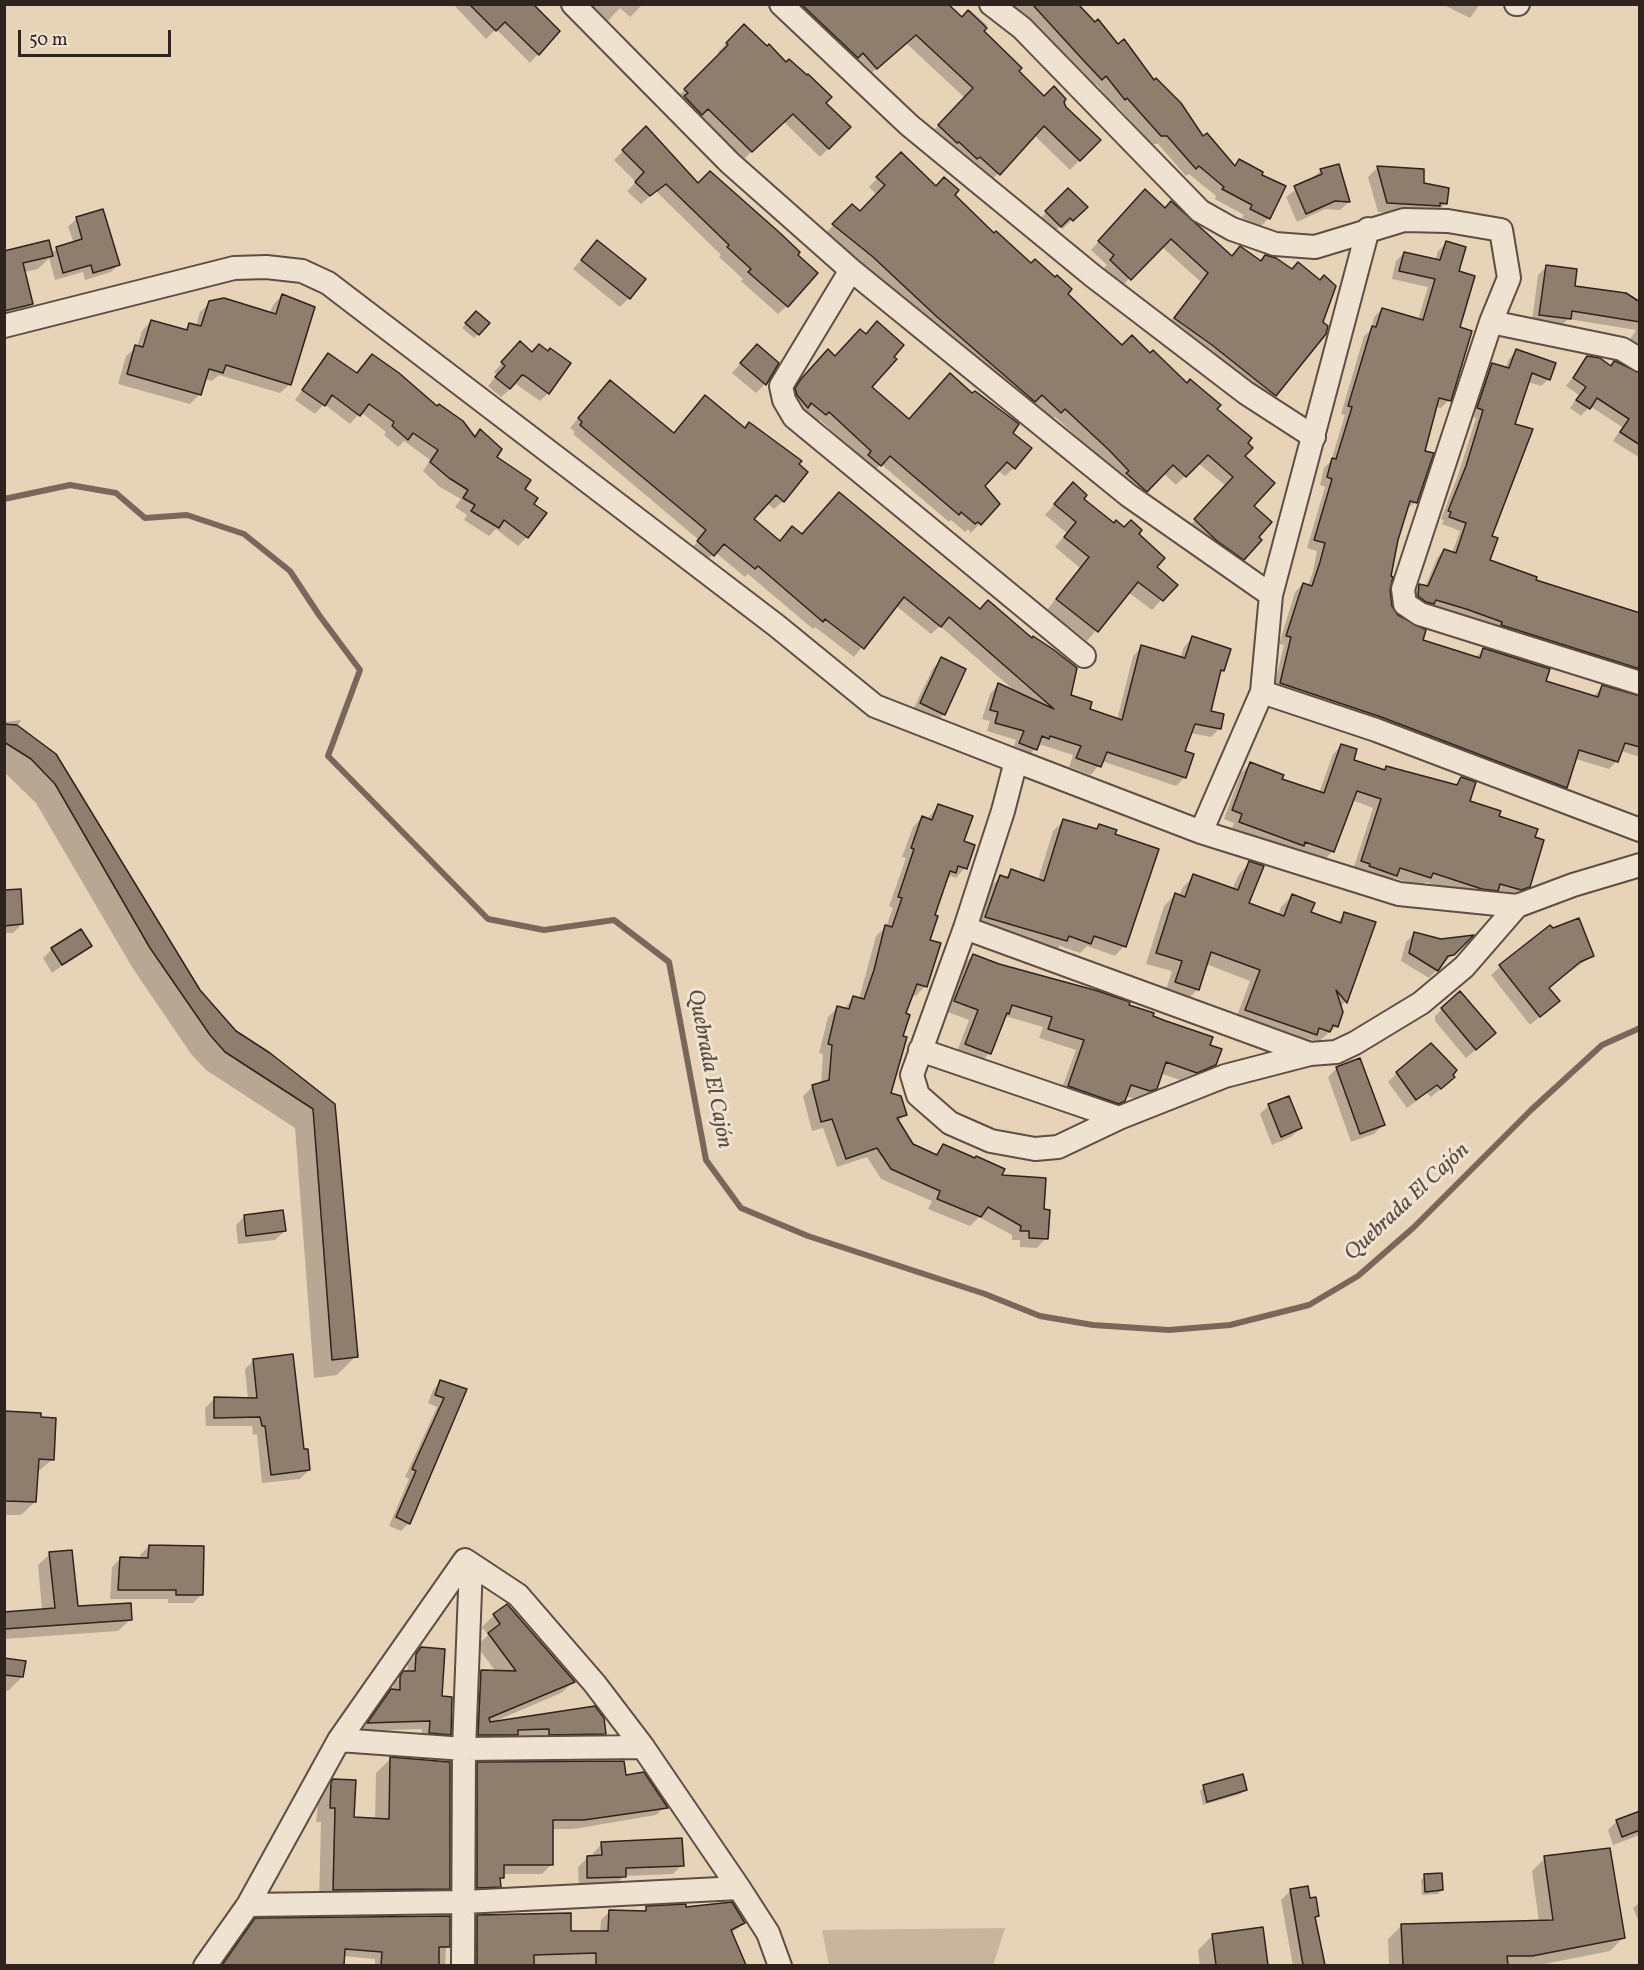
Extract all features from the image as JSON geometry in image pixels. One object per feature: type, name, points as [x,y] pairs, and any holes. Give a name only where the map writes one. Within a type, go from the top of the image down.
[{"type":"street","points":[[573,4],[730,163],[852,270],[1128,495],[1271,595]]},
{"type":"street","points":[[781,4],[909,125],[1093,276],[1246,393],[1314,437]]},
{"type":"street","points":[[991,4],[1022,28],[1200,211],[1232,229],[1275,244],[1315,247],[1368,229],[1404,220],[1448,221],[1501,230],[1509,278],[1491,322],[1403,589],[1405,604],[1420,614],[1640,683]]},
{"type":"street","points":[[1201,832],[1262,693],[1271,595],[1368,229]]},
{"type":"street","points":[[4,326],[234,268],[266,267],[302,271],[328,283],[767,619],[875,706],[1201,832],[1398,894],[1517,906],[1573,885],[1640,865]]},
{"type":"street","points":[[852,270],[781,386],[784,400],[794,417],[1084,656]]},
{"type":"street","points":[[1491,322],[1622,349],[1640,360]]},
{"type":"street","points":[[1262,693],[1377,730],[1640,830]]},
{"type":"street","points":[[1016,761],[1003,812],[912,1075],[918,1095],[950,1123],[991,1141],[1035,1149],[1058,1147],[1119,1118],[1225,1076],[1310,1054],[1336,1052],[1421,1003],[1464,967],[1517,906]]},
{"type":"street","points":[[964,928],[1310,1054]]},
{"type":"street","points":[[920,1050],[1119,1118]]},
{"type":"street","points":[[205,1965],[248,1905],[339,1740],[465,1560],[518,1595],[595,1684],[643,1748],[739,1888],[768,1933],[780,1965]]},
{"type":"street","points":[[462,1965],[464,1749],[471,1564]]},
{"type":"street","points":[[339,1740],[464,1749],[643,1748]]},
{"type":"street","points":[[248,1905],[464,1902],[739,1888]]},
{"type":"shaded area","points":[[1005,1928],[993,1966],[829,1965],[822,1930]]},
{"type":"building","points":[[469,4],[533,4],[560,31],[539,55],[505,22],[496,31]]},
{"type":"building","points":[[801,4],[948,4],[962,17],[968,10],[987,28],[984,31],[1022,68],[1019,71],[1044,96],[1054,86],[1066,99],[1064,102],[1066,107],[1101,140],[1080,161],[1044,126],[1000,175],[980,157],[977,159],[959,142],[957,143],[938,125],[973,88],[916,35],[877,69],[863,53],[858,58]]},
{"type":"building","points":[[1032,4],[1078,4],[1095,22],[1098,19],[1118,44],[1124,39],[1154,80],[1156,78],[1181,103],[1203,136],[1207,133],[1235,166],[1239,159],[1263,172],[1262,175],[1286,186],[1270,219],[1250,209],[1252,205],[1222,189],[1224,187],[1199,166],[1196,169],[1167,136],[1161,136],[1127,98],[1125,100],[1106,76],[1102,80]]},
{"type":"building","points":[[744,24],[767,46],[769,44],[786,62],[789,59],[832,97],[826,103],[851,127],[829,149],[793,114],[752,152],[708,109],[702,115],[684,96],[688,93],[684,89],[728,45],[726,43]]},
{"type":"building","points":[[646,126],[698,183],[710,171],[780,233],[800,252],[798,255],[818,273],[788,307],[748,272],[751,269],[727,247],[729,245],[666,184],[650,196],[635,182],[644,172],[622,150]]},
{"type":"building","points":[[901,152],[936,186],[944,177],[959,190],[955,195],[994,233],[996,231],[1031,263],[1035,259],[1055,277],[1057,275],[1072,289],[1068,294],[1122,345],[1132,335],[1150,353],[1153,350],[1187,383],[1190,379],[1221,405],[1217,409],[1252,438],[1248,443],[1253,448],[1245,456],[1275,483],[1254,506],[1272,522],[1259,537],[1262,540],[1244,560],[1217,541],[1194,519],[1233,477],[1208,455],[1186,477],[1173,465],[1147,492],[1126,473],[1129,471],[1109,450],[1065,409],[1061,413],[1042,395],[1035,402],[936,316],[873,257],[832,224],[852,204],[860,211],[885,185],[876,177]]},
{"type":"building","points":[[1339,164],[1350,202],[1335,201],[1306,214],[1294,186],[1322,174],[1320,169]]},
{"type":"building","points":[[1377,166],[1424,169],[1424,183],[1449,188],[1447,204],[1440,203],[1440,206],[1387,203]]},
{"type":"building","points":[[1068,188],[1088,207],[1073,221],[1070,218],[1061,227],[1045,211]]},
{"type":"building","points":[[1145,189],[1165,208],[1171,201],[1232,256],[1240,246],[1261,261],[1265,255],[1276,258],[1292,269],[1298,262],[1320,280],[1324,275],[1336,286],[1323,322],[1328,326],[1326,334],[1276,396],[1174,318],[1208,273],[1171,239],[1131,280],[1110,260],[1114,255],[1098,241]]},
{"type":"building","points":[[103,209],[120,265],[93,273],[91,265],[63,273],[56,247],[82,239],[76,217]]},
{"type":"building","points":[[49,240],[53,256],[23,263],[33,304],[4,311],[4,251]]},
{"type":"building","points":[[597,240],[646,279],[630,299],[581,260]]},
{"type":"building","points":[[1446,241],[1466,247],[1459,271],[1475,276],[1460,327],[1472,331],[1451,401],[1439,398],[1425,451],[1434,453],[1417,503],[1410,501],[1398,540],[1391,576],[1393,577],[1390,590],[1392,606],[1398,615],[1426,630],[1423,640],[1480,658],[1483,648],[1550,669],[1546,681],[1598,697],[1602,685],[1640,696],[1640,747],[1625,743],[1618,762],[1579,750],[1567,788],[1381,717],[1280,683],[1291,637],[1286,636],[1303,583],[1312,586],[1325,543],[1314,540],[1332,479],[1327,477],[1332,458],[1336,459],[1352,407],[1348,406],[1372,326],[1376,327],[1382,308],[1423,320],[1435,279],[1399,271],[1404,252],[1440,260]]},
{"type":"building","points":[[1546,265],[1577,269],[1575,286],[1626,293],[1640,302],[1640,322],[1572,311],[1571,319],[1539,315]]},
{"type":"building","points":[[282,294],[315,307],[291,385],[226,365],[223,373],[209,369],[201,395],[127,374],[135,345],[143,347],[151,320],[187,330],[189,323],[201,326],[209,301],[224,298],[276,314]]},
{"type":"building","points":[[476,311],[490,323],[479,335],[465,323]]},
{"type":"building","points":[[877,321],[904,345],[894,357],[897,359],[872,387],[909,419],[950,373],[972,393],[975,391],[1019,424],[1013,433],[1032,448],[1015,469],[1007,462],[985,486],[1000,504],[981,525],[978,522],[975,524],[961,512],[959,515],[890,456],[881,466],[868,455],[871,451],[829,412],[826,415],[811,403],[808,408],[797,395],[795,388],[801,379],[828,349],[835,356],[860,329],[866,334]]},
{"type":"building","points":[[520,341],[532,352],[539,344],[548,351],[550,348],[571,363],[549,394],[522,375],[510,389],[495,377],[505,366],[501,362]]},
{"type":"building","points":[[757,344],[779,363],[766,385],[740,363]]},
{"type":"building","points":[[1516,349],[1556,363],[1550,380],[1532,373],[1515,424],[1533,429],[1492,536],[1498,538],[1490,560],[1537,577],[1536,580],[1640,613],[1640,669],[1501,625],[1502,622],[1466,609],[1436,600],[1434,604],[1426,602],[1418,596],[1419,584],[1428,586],[1444,549],[1456,553],[1466,523],[1449,517],[1451,512],[1448,511],[1466,466],[1483,410],[1477,408],[1492,363],[1509,368]]},
{"type":"building","points":[[328,353],[357,373],[372,354],[399,373],[437,406],[439,404],[463,421],[475,437],[480,429],[502,449],[497,457],[531,480],[525,489],[538,498],[534,504],[547,513],[528,538],[504,520],[499,528],[471,511],[475,505],[463,498],[468,490],[430,462],[438,450],[413,433],[408,440],[392,426],[394,422],[369,404],[360,416],[332,395],[325,406],[302,390]]},
{"type":"building","points":[[1587,356],[1600,358],[1611,366],[1614,361],[1640,373],[1640,445],[1620,432],[1629,419],[1597,398],[1590,409],[1576,400],[1586,387],[1573,378]]},
{"type":"building","points":[[610,380],[674,433],[705,395],[745,428],[749,422],[802,461],[799,464],[808,472],[784,502],[776,495],[754,519],[780,541],[792,526],[802,534],[839,492],[980,609],[988,600],[1032,638],[1033,636],[1077,668],[1071,695],[1092,702],[1090,709],[1122,720],[1141,645],[1185,658],[1192,636],[1231,649],[1224,671],[1221,670],[1211,711],[1224,714],[1221,729],[1195,724],[1185,751],[1194,754],[1186,778],[1107,752],[1101,767],[1076,758],[1081,746],[1050,736],[1049,739],[1042,736],[1037,750],[1019,743],[1024,731],[995,723],[998,712],[990,710],[998,683],[1054,709],[949,617],[941,627],[904,597],[864,649],[825,619],[823,622],[758,566],[755,569],[724,544],[714,556],[697,541],[706,530],[580,425],[582,422],[578,418]]},
{"type":"building","points":[[1073,482],[1087,495],[1084,499],[1114,523],[1116,520],[1124,527],[1131,520],[1142,530],[1139,534],[1165,558],[1157,567],[1178,585],[1163,601],[1138,582],[1098,632],[1056,599],[1089,557],[1064,537],[1076,522],[1054,504]]},
{"type":"building","points":[[941,657],[966,669],[945,715],[920,703]]},
{"type":"building","points":[[4,724],[17,725],[56,754],[200,990],[236,1031],[270,1053],[335,1104],[358,1357],[332,1360],[313,1109],[225,1052],[210,1035],[150,948],[55,784],[31,759],[4,742]]},
{"type":"building","points":[[1341,744],[1357,749],[1354,760],[1385,770],[1386,766],[1457,785],[1461,777],[1476,782],[1470,801],[1501,811],[1499,816],[1538,829],[1535,837],[1544,840],[1530,887],[1521,890],[1500,884],[1498,891],[1482,889],[1433,873],[1431,878],[1400,868],[1397,876],[1369,866],[1370,864],[1361,861],[1381,799],[1357,791],[1334,852],[1305,842],[1304,846],[1239,822],[1242,814],[1232,810],[1250,762],[1284,775],[1282,779],[1324,793]]},
{"type":"building","points":[[938,804],[973,816],[964,841],[975,845],[967,869],[958,866],[956,873],[950,871],[935,915],[938,916],[930,940],[941,943],[927,987],[917,984],[906,1013],[910,1015],[903,1036],[907,1037],[891,1093],[901,1096],[907,1115],[897,1118],[913,1144],[937,1155],[943,1144],[1005,1169],[1002,1175],[1046,1178],[1044,1209],[1050,1210],[1048,1239],[1029,1238],[1029,1231],[1020,1231],[1021,1226],[988,1207],[981,1217],[937,1199],[940,1191],[891,1169],[877,1148],[846,1159],[832,1119],[821,1122],[812,1085],[829,1080],[832,1045],[828,1044],[837,1006],[849,1009],[853,996],[864,999],[885,925],[892,927],[902,898],[898,897],[922,816],[932,820]]},
{"type":"building","points":[[1063,819],[1097,829],[1099,824],[1117,830],[1115,834],[1159,849],[1126,947],[1094,936],[1091,944],[1069,936],[1067,941],[985,917],[1000,875],[1008,878],[1011,869],[1044,881]]},
{"type":"building","points":[[1249,861],[1264,866],[1249,903],[1284,916],[1292,894],[1315,903],[1311,912],[1341,923],[1344,912],[1376,922],[1347,1003],[1336,990],[1343,1012],[1338,1027],[1333,1025],[1330,1032],[1319,1028],[1317,1035],[1245,1010],[1260,970],[1211,952],[1199,990],[1175,982],[1182,961],[1156,953],[1175,893],[1185,897],[1193,874],[1238,890]]},
{"type":"building","points":[[21,889],[23,924],[4,926],[4,890]]},
{"type":"building","points":[[1579,918],[1594,956],[1580,962],[1549,988],[1560,1001],[1540,1017],[1499,965],[1550,925],[1553,928]]},
{"type":"building","points":[[81,929],[92,946],[62,965],[51,948]]},
{"type":"building","points":[[1414,932],[1441,939],[1474,935],[1454,955],[1448,956],[1438,971],[1409,953]]},
{"type":"building","points":[[973,954],[999,964],[1130,1002],[1129,1005],[1154,1013],[1153,1016],[1213,1037],[1210,1045],[1222,1049],[1216,1065],[1197,1073],[1166,1062],[1157,1089],[1150,1091],[1131,1085],[1125,1101],[1119,1104],[1068,1086],[1084,1040],[1048,1029],[1052,1017],[1012,1005],[991,1054],[965,1044],[978,1010],[954,1001]]},
{"type":"building","points":[[1460,991],[1496,1033],[1476,1050],[1441,1008]]},
{"type":"building","points":[[1431,1043],[1457,1070],[1453,1075],[1455,1077],[1441,1089],[1437,1085],[1416,1100],[1396,1072]]},
{"type":"building","points":[[1360,1058],[1385,1125],[1360,1134],[1336,1067]]},
{"type":"building","points":[[1289,1096],[1302,1128],[1281,1137],[1268,1104]]},
{"type":"building","points":[[283,1210],[286,1231],[246,1236],[244,1215]]},
{"type":"building","points":[[293,1354],[304,1449],[308,1449],[310,1470],[271,1475],[265,1426],[262,1426],[260,1417],[214,1418],[214,1397],[257,1398],[253,1359]]},
{"type":"building","points":[[440,1380],[467,1389],[410,1524],[396,1517],[416,1471],[412,1469],[444,1398],[435,1395]]},
{"type":"building","points":[[4,1411],[41,1413],[41,1417],[56,1418],[54,1460],[39,1459],[36,1502],[4,1501]]},
{"type":"building","points":[[149,1545],[204,1546],[203,1595],[176,1595],[176,1590],[118,1590],[120,1557],[148,1558]]},
{"type":"building","points":[[72,1550],[78,1606],[131,1603],[132,1620],[4,1629],[4,1612],[55,1608],[49,1552]]},
{"type":"building","points":[[507,1604],[575,1682],[489,1718],[490,1722],[595,1706],[604,1718],[606,1734],[549,1735],[549,1729],[518,1730],[518,1735],[478,1735],[481,1670],[516,1671],[488,1633],[500,1624],[493,1614]]},
{"type":"building","points":[[421,1647],[445,1649],[442,1696],[452,1697],[451,1735],[429,1733],[430,1721],[367,1723],[391,1689],[400,1690],[400,1676],[403,1671],[415,1671],[416,1654]]},
{"type":"building","points":[[4,1658],[26,1661],[23,1677],[4,1675]]},
{"type":"building","points":[[390,1757],[450,1762],[450,1889],[333,1890],[335,1808],[330,1808],[331,1782],[333,1779],[356,1780],[354,1817],[389,1819]]},
{"type":"building","points":[[624,1761],[626,1775],[644,1772],[668,1808],[584,1820],[553,1820],[553,1865],[504,1865],[504,1878],[500,1878],[501,1887],[477,1888],[477,1762]]},
{"type":"building","points":[[1243,1774],[1247,1790],[1207,1802],[1203,1785]]},
{"type":"building","points":[[1640,1811],[1640,1830],[1622,1837],[1616,1820]]},
{"type":"building","points":[[682,1838],[684,1866],[626,1868],[626,1877],[587,1878],[587,1856],[602,1855],[601,1842]]},
{"type":"building","points":[[1610,1848],[1625,1938],[1532,1956],[1507,1956],[1508,1965],[1403,1965],[1401,1924],[1553,1920],[1544,1856]]},
{"type":"building","points":[[1442,1873],[1443,1890],[1425,1892],[1424,1874]]},
{"type":"building","points":[[1308,1886],[1310,1898],[1316,1897],[1319,1916],[1315,1917],[1325,1965],[1303,1965],[1290,1889]]},
{"type":"building","points":[[732,1902],[745,1923],[731,1930],[746,1965],[596,1965],[596,1953],[534,1955],[534,1965],[477,1965],[477,1915],[571,1913],[571,1931],[608,1931],[609,1910],[646,1911],[646,1906],[686,1904],[686,1907]]},
{"type":"building","points":[[450,1916],[450,1947],[439,1947],[439,1965],[381,1965],[382,1952],[345,1949],[344,1965],[222,1965],[255,1918]]},
{"type":"building","points":[[1263,1927],[1268,1965],[1216,1965],[1212,1934]]},
{"type":"waterway","name":"Quebrada El Cajón","points":[[4,499],[70,485],[116,493],[145,518],[187,515],[244,534],[290,571],[360,670],[328,756],[488,919],[544,930],[614,920],[669,962],[706,1160],[741,1208],[808,1236],[985,1294],[1040,1316],[1093,1325],[1169,1330],[1230,1325],[1309,1305],[1358,1276],[1413,1228],[1531,1110],[1602,1045],[1640,1028]]}]
